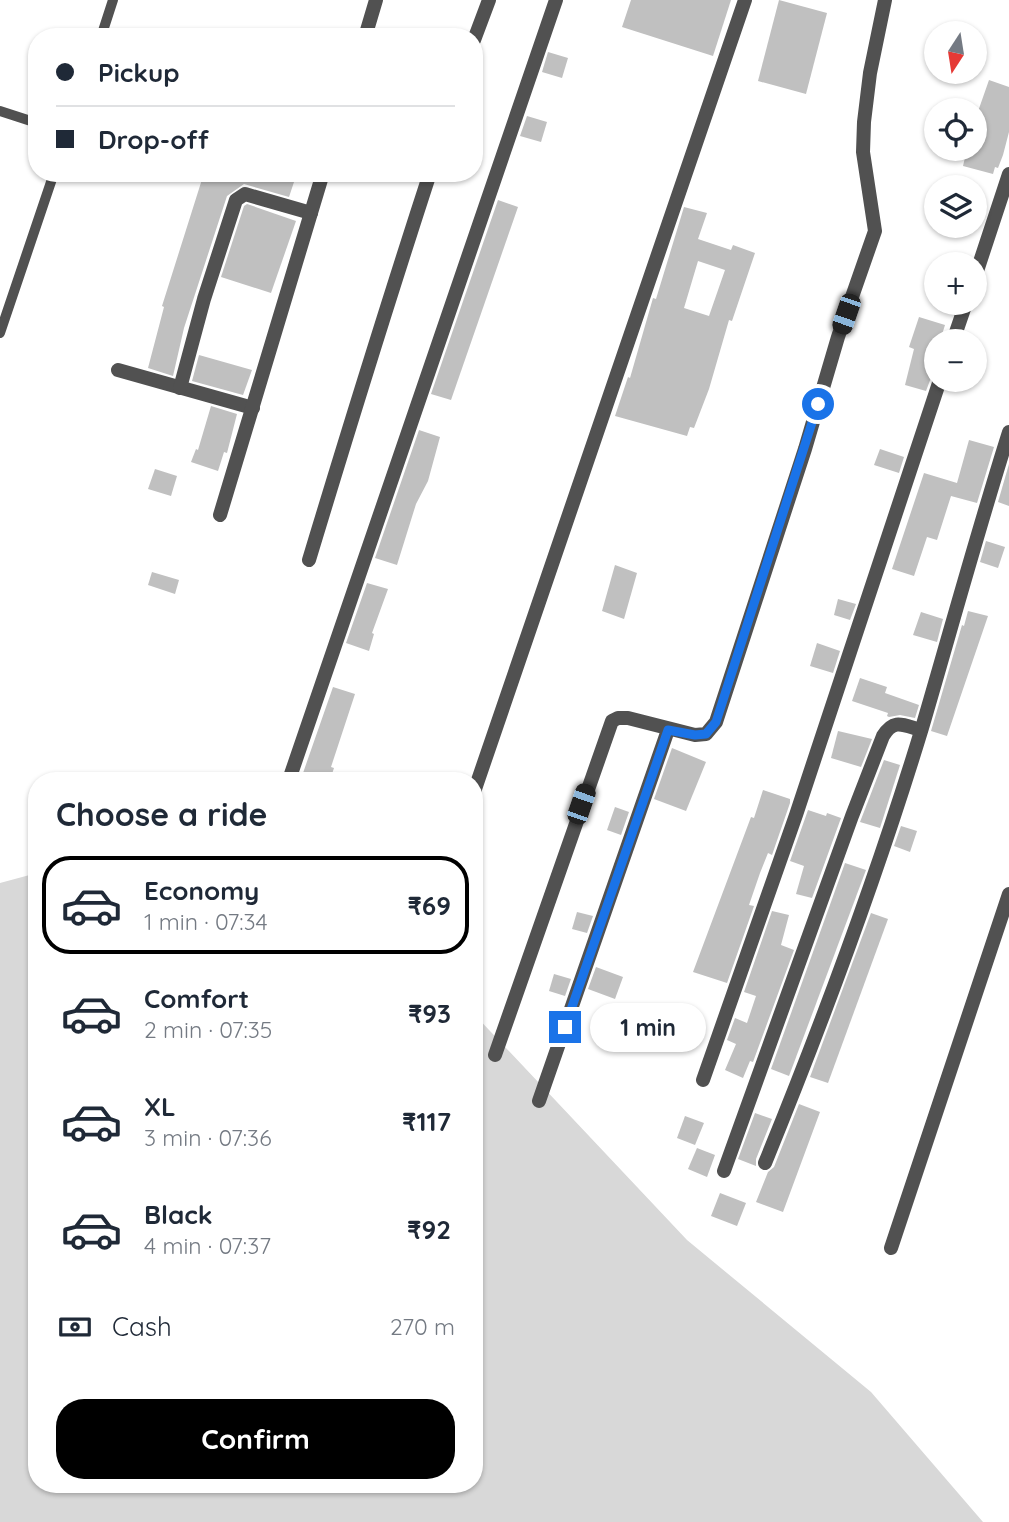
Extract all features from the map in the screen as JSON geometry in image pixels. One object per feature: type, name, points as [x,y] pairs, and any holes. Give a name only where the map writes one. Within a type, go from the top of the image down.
[{"type":"street","points":[[368,28],[376,0]]},
{"type":"street","points":[[478,28],[489,0]]},
{"type":"street","points":[[292,772],[556,0]]},
{"type":"street","points":[[481,772],[745,0]]},
{"type":"street","points":[[495,1055],[612,721],[628,718],[695,735],[706,734],[716,722],[805,449],[838,337],[875,231],[863,152],[864,122],[870,73],[885,0]]},
{"type":"street","points":[[983,252],[1009,174]]},
{"type":"street","points":[[220,515],[320,182]]},
{"type":"street","points":[[309,561],[371,354],[427,182]]},
{"type":"street","points":[[180,388],[204,299],[236,201],[245,194],[255,195],[311,213]]},
{"type":"street","points":[[118,370],[253,408]]},
{"type":"street","points":[[703,1080],[796,815],[936,392]]},
{"type":"street","points":[[765,1163],[811,1050],[921,730],[1009,432]]},
{"type":"street","points":[[724,1171],[880,743],[889,727],[895,724],[921,730]]},
{"type":"street","points":[[539,1101],[668,730]]},
{"type":"street","points":[[891,1248],[1009,894]]},
{"type":"lane","points":[[104,28],[113,0]]},
{"type":"lane","points":[[0,111],[28,121]]},
{"type":"lane","points":[[0,333],[51,182]]},
{"type":"shaded area","points":[[28,875],[28,1493],[483,1493],[483,1024],[687,1240],[871,1392],[983,1522],[0,1522],[0,883]]},
{"type":"building","points":[[631,0],[731,0],[713,56],[622,27]]},
{"type":"building","points":[[779,0],[827,13],[806,94],[758,81]]},
{"type":"building","points":[[548,52],[568,58],[562,78],[542,72]]},
{"type":"building","points":[[989,80],[1009,87],[1009,132],[1003,155],[993,174],[963,166],[964,161],[987,161],[987,98],[983,98]]},
{"type":"building","points":[[527,116],[547,122],[541,142],[520,136]]},
{"type":"building","points":[[201,182],[294,182],[289,197],[244,184],[227,196],[184,328],[173,376],[148,368],[164,307],[162,306]]},
{"type":"building","points":[[498,200],[518,207],[451,400],[431,394]]},
{"type":"building","points":[[247,204],[296,221],[271,293],[221,277],[244,206]]},
{"type":"building","points":[[684,207],[707,213],[698,239],[731,250],[733,245],[755,253],[732,321],[729,320],[709,389],[694,428],[690,427],[687,436],[615,416],[628,377],[630,378],[653,298],[656,299]],"holes":[[[698,261],[725,270],[709,316],[684,308]]]},
{"type":"building","points":[[919,317],[945,325],[944,329],[924,329],[924,390],[905,385],[914,349],[909,347]]},
{"type":"building","points":[[199,355],[252,370],[243,395],[192,381]]},
{"type":"building","points":[[211,406],[237,414],[227,453],[224,452],[218,471],[191,462],[196,449],[198,450]]},
{"type":"building","points":[[419,430],[440,437],[428,481],[416,504],[397,565],[375,558]]},
{"type":"building","points":[[969,440],[994,447],[977,503],[951,496],[937,540],[927,537],[914,576],[892,569],[924,473],[957,483]]},
{"type":"building","points":[[880,449],[904,457],[899,473],[874,465]]},
{"type":"building","points":[[1009,464],[1009,506],[998,502]]},
{"type":"building","points":[[155,469],[177,476],[171,496],[148,489]]},
{"type":"building","points":[[986,541],[1005,547],[998,568],[980,562]]},
{"type":"building","points":[[615,565],[637,573],[624,619],[602,611]]},
{"type":"building","points":[[152,572],[179,580],[175,594],[148,585]]},
{"type":"building","points":[[367,583],[388,589],[372,633],[374,634],[369,651],[346,643]]},
{"type":"building","points":[[838,599],[856,604],[850,620],[834,615]]},
{"type":"building","points":[[968,611],[988,616],[947,736],[931,731]]},
{"type":"building","points":[[921,612],[943,619],[937,642],[913,635]]},
{"type":"building","points":[[817,643],[840,651],[833,673],[810,666]]},
{"type":"building","points":[[860,678],[887,687],[885,693],[919,705],[915,718],[900,715],[889,717],[888,713],[852,701]]},
{"type":"building","points":[[333,687],[355,694],[331,767],[334,768],[333,772],[303,772]]},
{"type":"building","points":[[838,731],[872,739],[861,767],[831,758]]},
{"type":"building","points":[[672,748],[706,762],[686,811],[654,799]]},
{"type":"building","points":[[884,760],[900,765],[880,828],[860,822]]},
{"type":"building","points":[[763,790],[790,799],[790,803],[772,855],[768,853],[760,873],[749,905],[754,906],[727,983],[693,972]]},
{"type":"building","points":[[615,807],[629,812],[621,835],[607,830]]},
{"type":"building","points":[[808,810],[841,818],[812,898],[796,894],[804,866],[790,861]]},
{"type":"building","points":[[901,826],[917,831],[910,852],[894,846]]},
{"type":"building","points":[[845,863],[866,870],[789,1076],[771,1069]]},
{"type":"building","points":[[772,911],[789,915],[781,945],[794,950],[753,1062],[750,1061],[743,1078],[725,1070],[736,1044],[727,1040],[735,1018],[747,1023],[756,996],[744,992]]},
{"type":"building","points":[[577,912],[593,916],[587,933],[572,929]]},
{"type":"building","points":[[871,913],[888,919],[828,1083],[810,1077]]},
{"type":"building","points":[[596,967],[623,977],[615,999],[588,989]]},
{"type":"building","points":[[554,974],[571,979],[565,996],[549,991]]},
{"type":"building","points":[[799,1104],[820,1112],[783,1212],[756,1202],[768,1172],[774,1167]]},
{"type":"building","points":[[755,1113],[772,1119],[756,1159],[756,1166],[738,1159]]},
{"type":"building","points":[[685,1116],[704,1123],[695,1145],[677,1138]]},
{"type":"building","points":[[697,1148],[715,1155],[707,1177],[688,1169]]},
{"type":"building","points":[[720,1193],[746,1203],[737,1226],[711,1216]]},
{"type":"route","points":[[565,1027],[668,730],[695,735],[706,734],[716,722],[818,404]]}]
